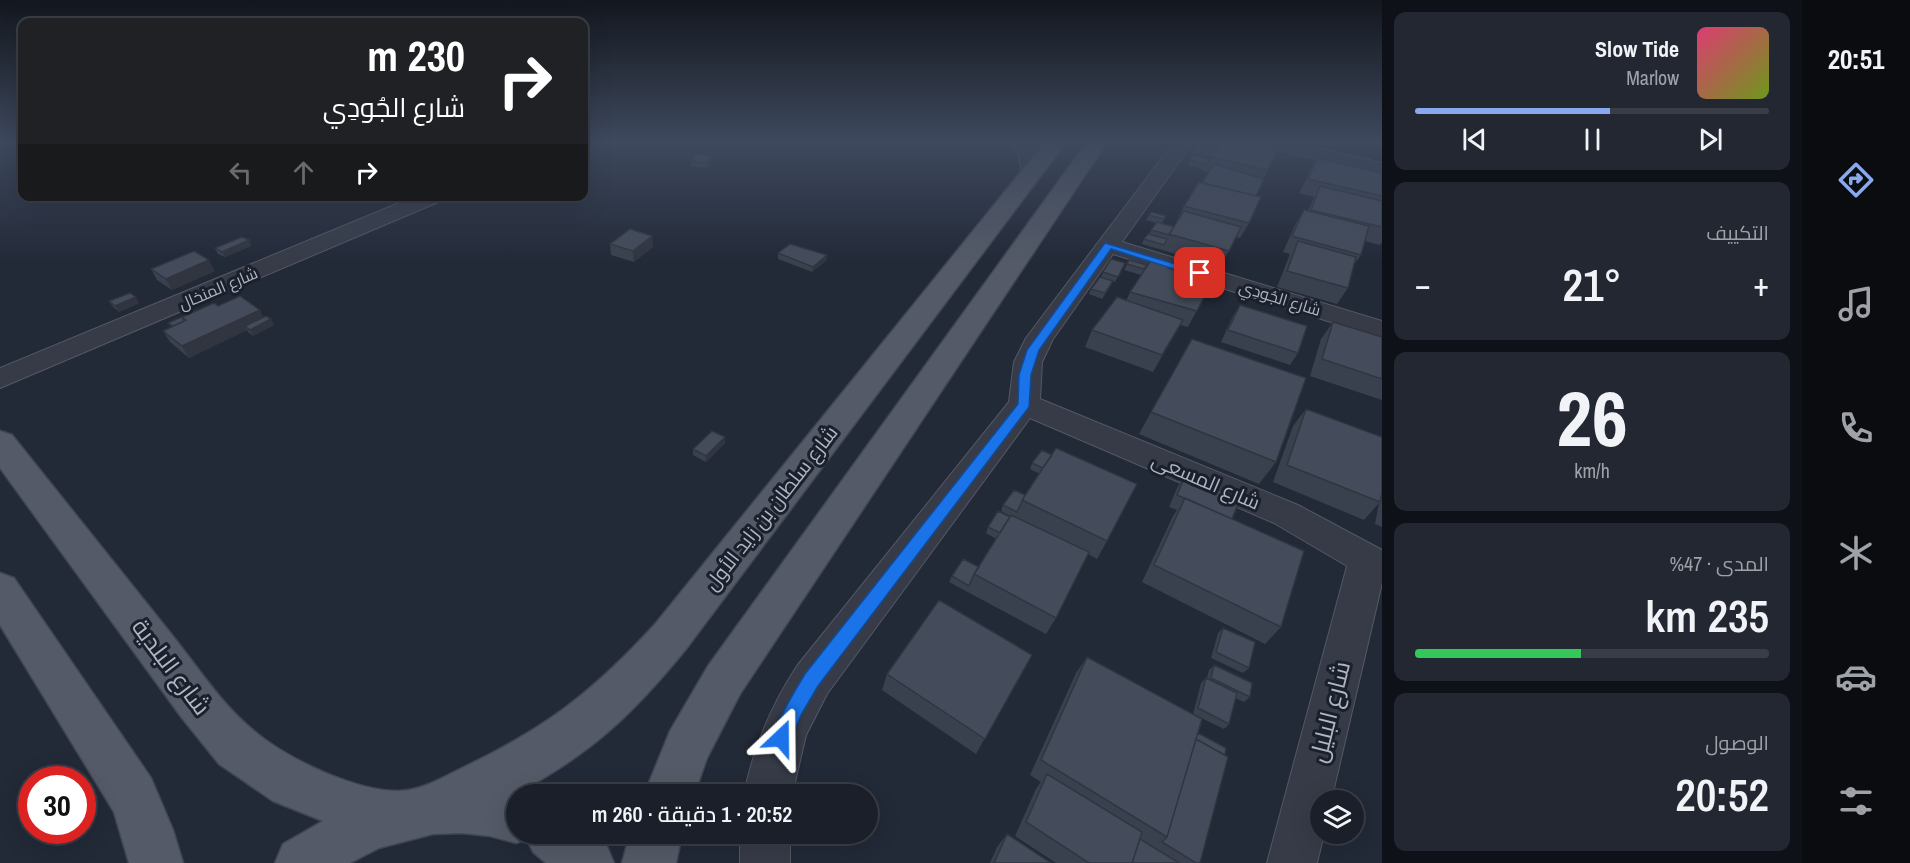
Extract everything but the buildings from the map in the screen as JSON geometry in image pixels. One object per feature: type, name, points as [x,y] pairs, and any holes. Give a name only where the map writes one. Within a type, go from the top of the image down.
[{"type":"main road","name":"شارع سلطان بن زايد الأول","points":[[414,813],[519,767],[558,744],[622,691],[671,636],[1025,182]]},
{"type":"main road","points":[[673,784],[687,748],[724,680],[1069,182]]},
{"type":"main road","name":"شارع البلدية","points":[[0,443],[198,703],[236,747],[290,784],[359,809],[414,813]]},
{"type":"main road","points":[[0,590],[133,796],[147,830],[156,863]]},
{"type":"main road","points":[[302,863],[356,831],[414,813],[472,808],[506,816]]},
{"type":"main road","points":[[563,844],[587,863]]},
{"type":"main road","points":[[649,863],[654,844]]},
{"type":"street","points":[[771,784],[781,738],[795,707],[812,680],[1024,404],[1025,375],[1033,350],[1154,182]]},
{"type":"street","name":"شارع المنخال","points":[[0,379],[424,201]]},
{"type":"street","name":"شارع الجُودِي","points":[[1108,245],[1382,330]]},
{"type":"street","name":"شارع المسعى","points":[[1024,404],[1286,514],[1375,564]]},
{"type":"street","name":"شارع البليل","points":[[1292,863],[1375,564]]},
{"type":"street","points":[[765,844],[765,863]]},
{"type":"route","points":[[781,738],[795,707],[812,680],[1024,404],[1025,375],[1033,350],[1108,245],[1200,273]]}]
